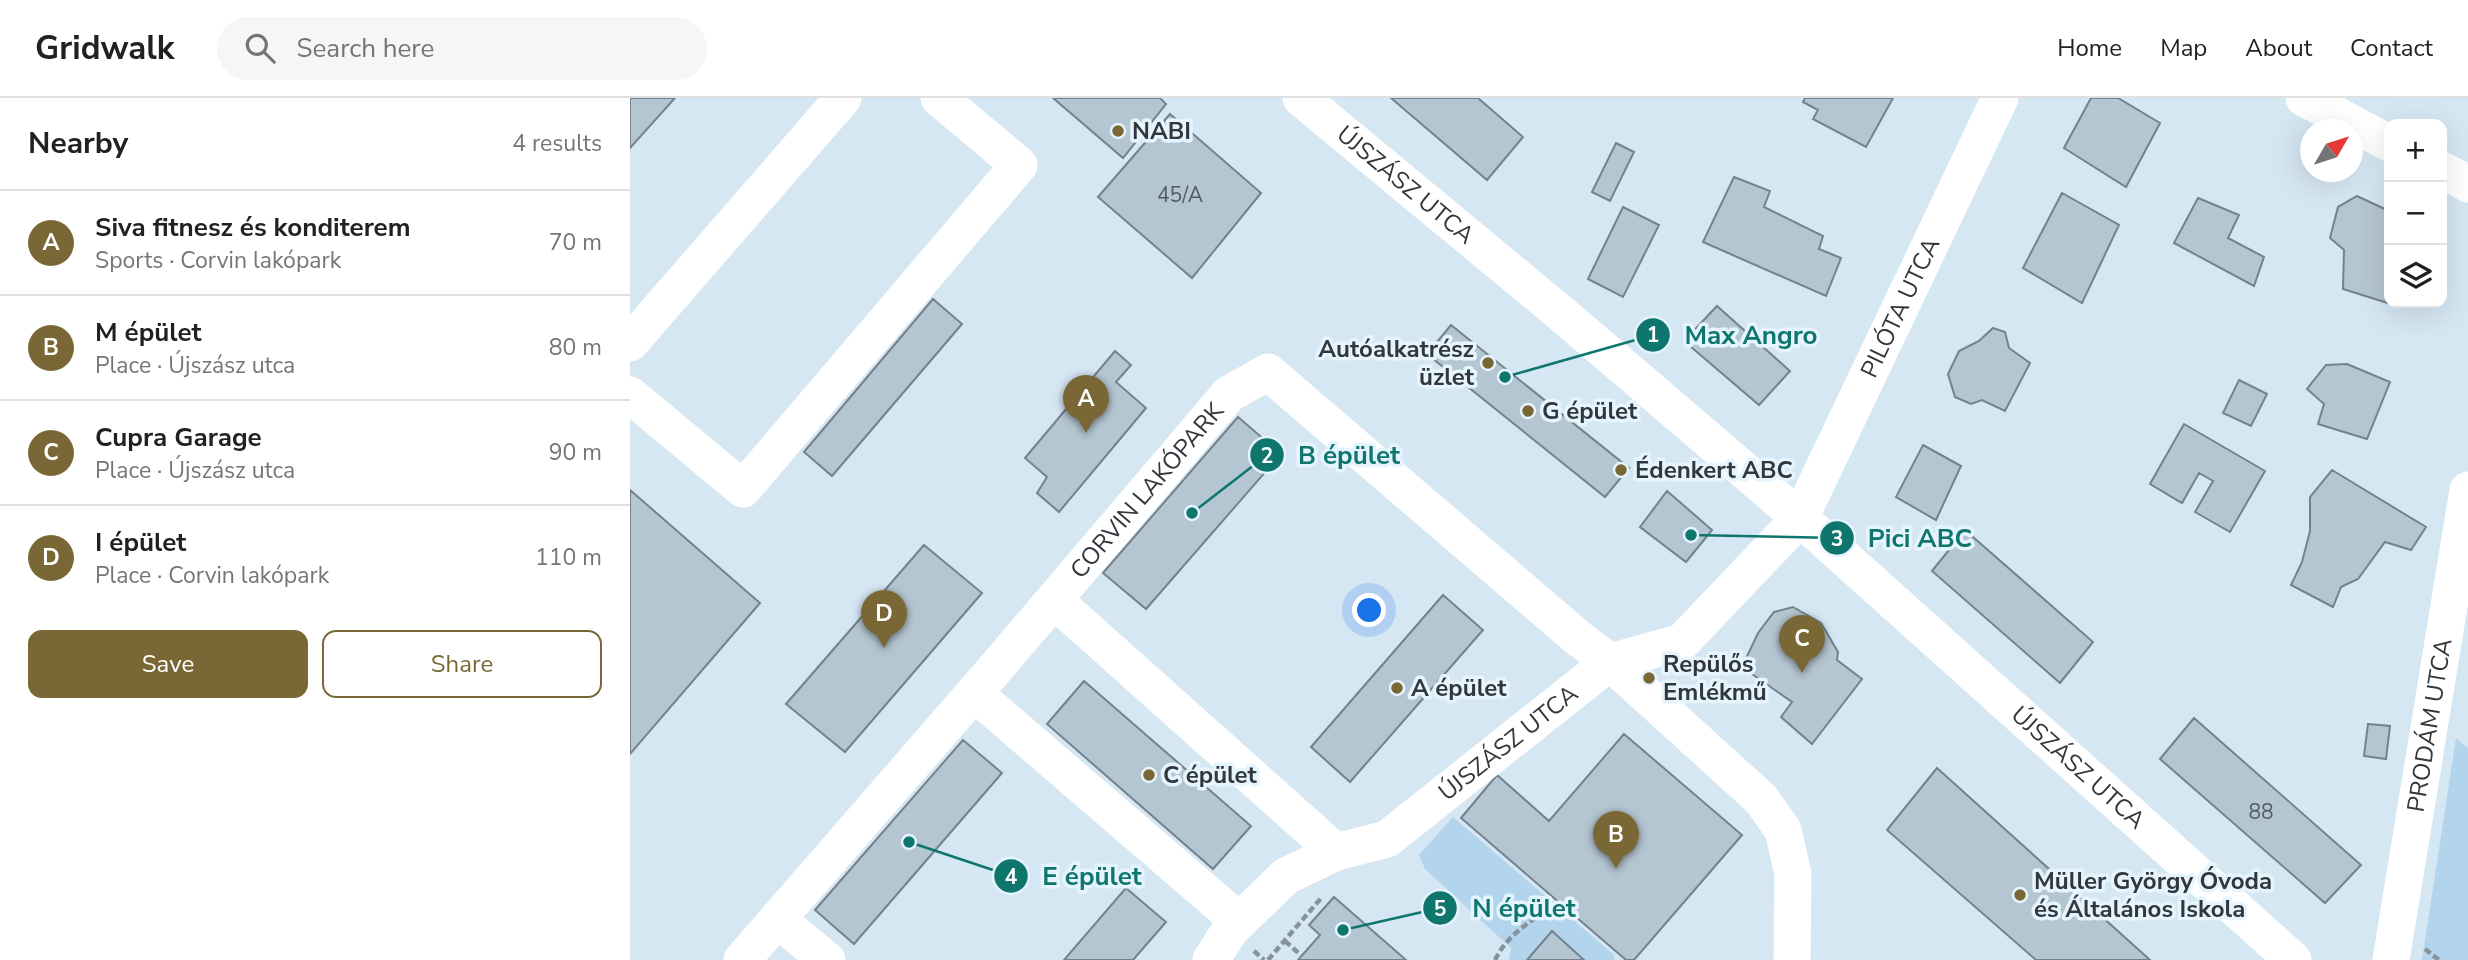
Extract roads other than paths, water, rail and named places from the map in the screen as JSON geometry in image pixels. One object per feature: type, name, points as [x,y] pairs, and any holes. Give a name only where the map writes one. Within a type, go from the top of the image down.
[{"type":"street","points":[[630,343],[842,98]]},
{"type":"street","points":[[630,395],[743,489],[1019,165],[939,98]]},
{"type":"street","name":"ÚJSZÁSZ UTCA","points":[[1301,98],[1564,316],[1800,518],[2293,960]]},
{"type":"street","name":"PILÓTA UTCA","points":[[1800,518],[2000,98]]},
{"type":"street","points":[[2304,98],[2384,140]]},
{"type":"street","points":[[2447,173],[2468,184]]},
{"type":"street","name":"CORVIN LAKÓPARK","points":[[741,960],[974,693],[1229,394],[1268,372],[1578,638],[1610,662]]},
{"type":"street","name":"PRODÁM UTCA","points":[[2391,960],[2457,631],[2468,490]]},
{"type":"street","name":"ÚJSZÁSZ UTCA","points":[[1211,960],[1230,930],[1286,876],[1336,852],[1387,839],[1610,662],[1682,642],[1800,518]]},
{"type":"street","points":[[1054,600],[1336,852]]},
{"type":"street","points":[[1610,662],[1761,799],[1783,830],[1793,874],[1792,960]]},
{"type":"street","points":[[974,693],[1239,921]]},
{"type":"street","points":[[777,919],[827,960]]},
{"type":"place","name":"NABI","points":[[1118,131]]},
{"type":"place","name":"Autóalkatrész üzlet","points":[[1488,363]]},
{"type":"place","name":"Max Angro","points":[[1505,377]]},
{"type":"place","name":"G épület","points":[[1528,411]]},
{"type":"place","name":"Siva fitnesz és konditerem","points":[[1086,433]]},
{"type":"place","name":"Édenkert ABC","points":[[1621,470]]},
{"type":"place","name":"B épület","points":[[1192,513]]},
{"type":"place","name":"Pici ABC","points":[[1691,535]]},
{"type":"place","name":"I épület","points":[[884,648]]},
{"type":"place","name":"Cupra Garage","points":[[1802,673]]},
{"type":"place","name":"Repülős Emlékmű","points":[[1649,678]]},
{"type":"place","name":"A épület","points":[[1397,688]]},
{"type":"place","name":"C épület","points":[[1149,775]]},
{"type":"place","name":"E épület","points":[[909,842]]},
{"type":"place","name":"M épület","points":[[1616,869]]},
{"type":"place","name":"Müller György Óvoda és Általános Iskola","points":[[2020,895]]},
{"type":"place","name":"N épület","points":[[1343,930]]}]
